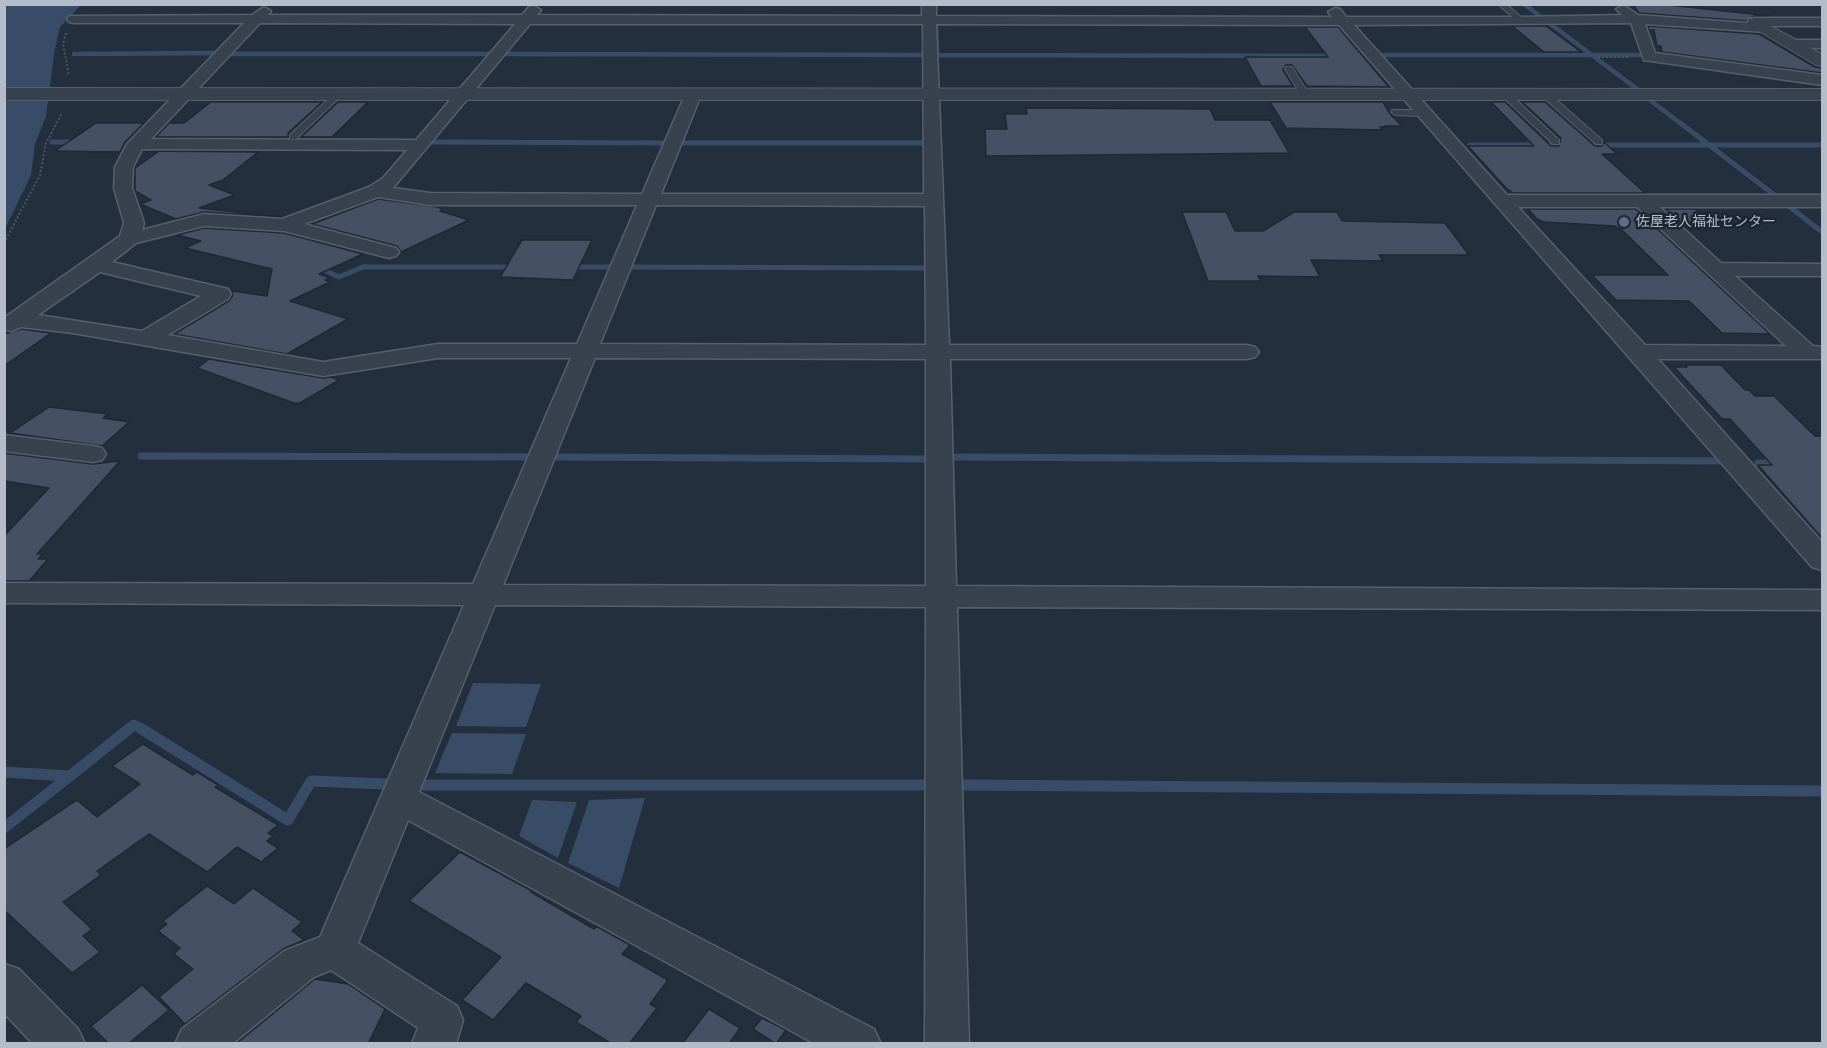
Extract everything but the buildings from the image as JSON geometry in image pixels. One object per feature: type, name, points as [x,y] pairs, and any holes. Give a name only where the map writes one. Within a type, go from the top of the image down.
[{"type":"street","points":[[129,239],[134,223],[123,188],[124,167],[136,144],[271,4]]},
{"type":"street","points":[[284,225],[376,191],[390,182],[465,95],[538,4]]},
{"type":"street","points":[[929,4],[933,88],[931,96],[938,352],[947,1044]]},
{"type":"street","points":[[1328,4],[1422,113],[1639,352],[1822,560]]},
{"type":"street","points":[[1619,4],[1635,19],[1649,57],[1822,80]]},
{"type":"street","points":[[1738,13],[1822,61]]},
{"type":"street","points":[[74,19],[1343,21],[1635,19],[1760,25],[1822,22]]},
{"type":"street","points":[[1793,44],[1822,44]]},
{"type":"street","points":[[4,94],[1408,97],[1822,95]]},
{"type":"street","points":[[197,1044],[299,964],[335,950],[693,95]]},
{"type":"street","points":[[136,144],[421,145]]},
{"type":"street","points":[[376,191],[430,199],[933,200]]},
{"type":"street","points":[[1501,201],[1822,201]]},
{"type":"street","points":[[1642,201],[1716,269],[1815,353]]},
{"type":"street","points":[[11,324],[96,265],[129,239],[204,220],[284,225],[389,252]]},
{"type":"street","points":[[96,265],[220,294],[147,338]]},
{"type":"street","points":[[1716,269],[1822,270]]},
{"type":"street","points":[[11,324],[73,326],[323,369],[438,351],[1247,352]]},
{"type":"street","points":[[1639,352],[1815,353]]},
{"type":"street","points":[[4,443],[93,454]]},
{"type":"street","points":[[4,593],[1822,600]]},
{"type":"street","points":[[399,798],[859,1044]]},
{"type":"street","points":[[335,950],[442,1020],[434,1044]]},
{"type":"street","points":[[4,983],[63,1044]]},
{"type":"lane","points":[[1501,4],[1522,21]]},
{"type":"lane","points":[[1289,69],[1306,96]]},
{"type":"lane","points":[[292,137],[338,95]]},
{"type":"lane","points":[[1508,97],[1556,142]]},
{"type":"lane","points":[[1548,97],[1599,142]]},
{"type":"lane","points":[[1395,112],[1422,113]]},
{"type":"path","points":[[4,243],[40,175],[46,143],[64,94],[63,44],[67,30],[74,19]]},
{"type":"path","points":[[1598,57],[1649,57]]},
{"type":"water","points":[[5,5],[81,5],[60,27],[46,116],[35,144],[31,175],[5,229]]},
{"type":"water","points":[[473,683],[541,684],[526,727],[456,726]]},
{"type":"water","points":[[452,733],[526,734],[512,774],[435,773]]},
{"type":"water","points":[[645,798],[619,888],[568,863],[589,800]]},
{"type":"water","points":[[532,800],[577,802],[558,858],[519,836]]},
{"type":"waterway","points":[[1524,4],[1545,20]]},
{"type":"waterway","points":[[936,22],[937,55]]},
{"type":"waterway","points":[[1548,22],[1592,55]]},
{"type":"waterway","points":[[74,54],[215,53]]},
{"type":"waterway","points":[[231,54],[492,54]]},
{"type":"waterway","points":[[502,54],[926,55]]},
{"type":"waterway","points":[[937,55],[1338,56]]},
{"type":"waterway","points":[[1377,55],[1592,55]]},
{"type":"waterway","points":[[1592,55],[1646,55]]},
{"type":"waterway","points":[[1592,55],[1641,92]]},
{"type":"waterway","points":[[1651,101],[1680,123]]},
{"type":"waterway","points":[[1679,122],[1709,145]]},
{"type":"waterway","points":[[52,142],[78,142]]},
{"type":"waterway","points":[[429,142],[666,143]]},
{"type":"waterway","points":[[679,143],[927,143]]},
{"type":"waterway","points":[[1470,145],[1569,145]]},
{"type":"waterway","points":[[1585,145],[1709,145]]},
{"type":"waterway","points":[[1709,145],[1822,145]]},
{"type":"waterway","points":[[1709,145],[1777,197]]},
{"type":"waterway","points":[[1786,204],[1822,232]]},
{"type":"waterway","points":[[317,267],[339,277],[363,267],[516,267]]},
{"type":"waterway","points":[[568,267],[614,267]]},
{"type":"waterway","points":[[628,267],[929,268]]},
{"type":"waterway","points":[[141,456],[533,457]]},
{"type":"waterway","points":[[550,457],[930,459]]},
{"type":"waterway","points":[[950,457],[1724,461]]},
{"type":"waterway","points":[[1758,463],[1779,463]]},
{"type":"waterway","points":[[128,729],[134,724],[142,729]]},
{"type":"waterway","points":[[70,776],[130,728]]},
{"type":"waterway","points":[[140,728],[288,820],[311,781],[387,784]]},
{"type":"waterway","points":[[4,772],[70,776]]},
{"type":"waterway","points":[[4,828],[70,776]]},
{"type":"waterway","points":[[421,785],[932,785]]},
{"type":"waterway","points":[[955,785],[1822,791]]},
{"type":"place","name":"佐屋老人福祉センター","points":[[1624,222]]}]
